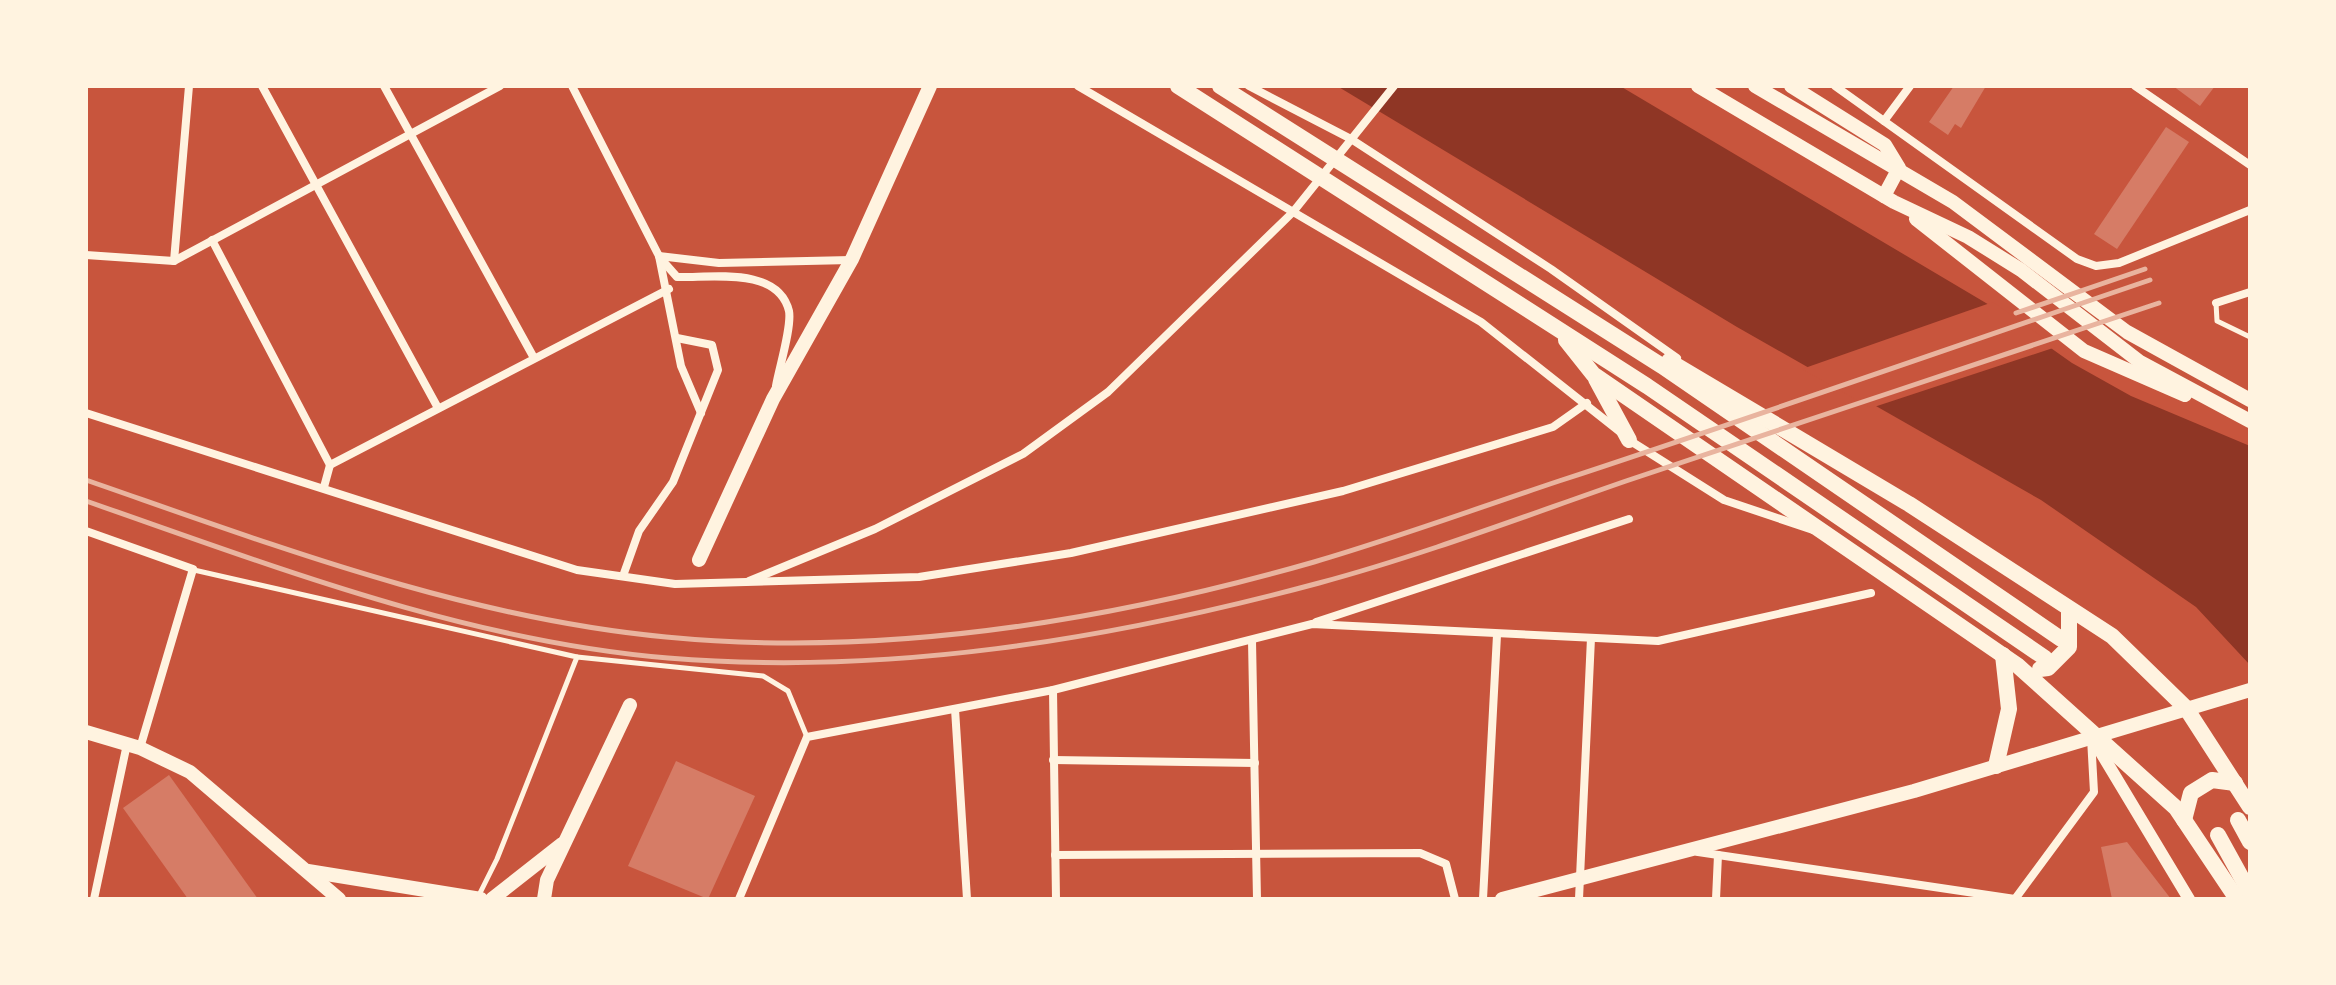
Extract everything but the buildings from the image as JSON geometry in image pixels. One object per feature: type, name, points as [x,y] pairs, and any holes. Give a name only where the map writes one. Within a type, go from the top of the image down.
[{"type":"highway","points":[[1178,86],[1557,329],[2045,658]]},
{"type":"highway","points":[[1220,86],[1591,320],[2061,639]]},
{"type":"highway","points":[[1591,320],[1725,392],[1909,504],[2112,636],[2186,708],[2250,807]]},
{"type":"highway","points":[[1557,329],[1593,374],[1629,440]]},
{"type":"highway","points":[[1593,374],[2024,671],[2184,820],[2237,899]]},
{"type":"highway","points":[[2024,671],[2048,668],[2069,647],[2069,610]]},
{"type":"highway","points":[[1996,766],[2009,709],[2003,655]]},
{"type":"highway","points":[[2184,820],[2191,793],[2212,780],[2235,783]]},
{"type":"highway","points":[[2238,820],[2250,842]]},
{"type":"highway","points":[[2218,835],[2250,893]]},
{"type":"main road","points":[[699,560],[773,399],[852,259],[930,86]]},
{"type":"main road","points":[[1698,86],[1889,199],[1994,253],[2075,309],[2103,336],[2140,362],[2248,420]]},
{"type":"main road","points":[[1755,86],[1953,202],[2127,332],[2250,397]]},
{"type":"main road","points":[[1791,86],[1885,145],[1899,168],[1889,199]]},
{"type":"main road","points":[[1889,199],[2084,351],[2122,370],[2248,420]]},
{"type":"main road","points":[[1502,899],[1996,766],[2250,690]]},
{"type":"main road","points":[[544,899],[547,880],[630,705]]},
{"type":"main road","points":[[86,732],[133,746],[190,772],[339,899]]},
{"type":"main road","points":[[492,899],[566,841]]},
{"type":"main road","points":[[305,870],[479,899]]},
{"type":"street","points":[[174,261],[189,86]]},
{"type":"street","points":[[262,86],[438,408]]},
{"type":"street","points":[[384,86],[534,358]]},
{"type":"street","points":[[86,255],[174,261],[500,86]]},
{"type":"street","points":[[572,86],[659,256],[669,289],[681,366],[701,413]]},
{"type":"street","points":[[1078,86],[1481,322],[1587,403],[1629,440],[1724,500],[1783,523],[1828,534]]},
{"type":"street","points":[[1249,86],[1351,139],[1551,269],[1725,392]]},
{"type":"street","points":[[744,583],[875,529],[1023,454],[1108,392],[1293,212],[1394,86]]},
{"type":"street","points":[[1835,86],[2077,259],[2096,266],[2119,263],[2250,210]]},
{"type":"street","points":[[1884,121],[1910,86]]},
{"type":"street","points":[[2135,86],[2250,165]]},
{"type":"street","points":[[212,240],[330,465],[324,487]]},
{"type":"street","points":[[659,256],[719,263],[852,259]]},
{"type":"street","points":[[659,256],[677,277],[753,279],[769,284],[782,297],[789,313],[773,399]]},
{"type":"street","points":[[330,465],[669,289]]},
{"type":"street","points":[[2216,303],[2250,292]]},
{"type":"street","points":[[623,576],[639,531],[673,482],[718,370],[712,345],[677,338]]},
{"type":"street","points":[[86,413],[577,570],[675,584],[919,577],[1071,553],[1343,491],[1553,427],[1587,403]]},
{"type":"street","points":[[739,899],[807,737],[1053,690],[1252,641],[1629,519]]},
{"type":"street","points":[[86,531],[193,569],[133,746],[94,899]]},
{"type":"street","points":[[1312,624],[1658,641],[1871,593]]},
{"type":"street","points":[[1483,899],[1497,635]]},
{"type":"street","points":[[1579,899],[1591,638]]},
{"type":"street","points":[[1252,641],[1257,899]]},
{"type":"street","points":[[1053,690],[1056,899]]},
{"type":"street","points":[[955,709],[967,899]]},
{"type":"street","points":[[1689,850],[2015,899],[2094,792],[2094,736]]},
{"type":"street","points":[[2094,736],[2189,899]]},
{"type":"street","points":[[1053,760],[1255,763]]},
{"type":"street","points":[[1055,855],[1420,853],[1446,864],[1455,899]]},
{"type":"street","points":[[1716,899],[1718,855]]},
{"type":"lane","points":[[2216,303],[2217,321],[2250,337]]},
{"type":"lane","points":[[193,569],[577,657],[763,676],[788,691],[797,708],[801,732],[807,737]]},
{"type":"lane","points":[[479,899],[577,657]]},
{"type":"shaded area","points":[[1337,86],[1620,86],[1991,306],[2072,363],[2131,396],[2250,446],[2250,665],[2196,607],[2041,500],[1737,327]]},
{"type":"pier","points":[[1993,302],[2056,347],[1871,408],[1802,369]]},
{"type":"railway","points":[[2016,313],[2145,269]]},
{"type":"railway","points":[[86,480],[300,554],[517,614],[591,628],[748,642],[829,643],[911,638],[1074,618],[1155,602],[1314,562],[1707,432],[2150,280]]},
{"type":"railway","points":[[86,501],[372,598],[519,636],[668,658],[833,662],[915,657],[1078,637],[1239,603],[1358,572],[2159,303]]}]
